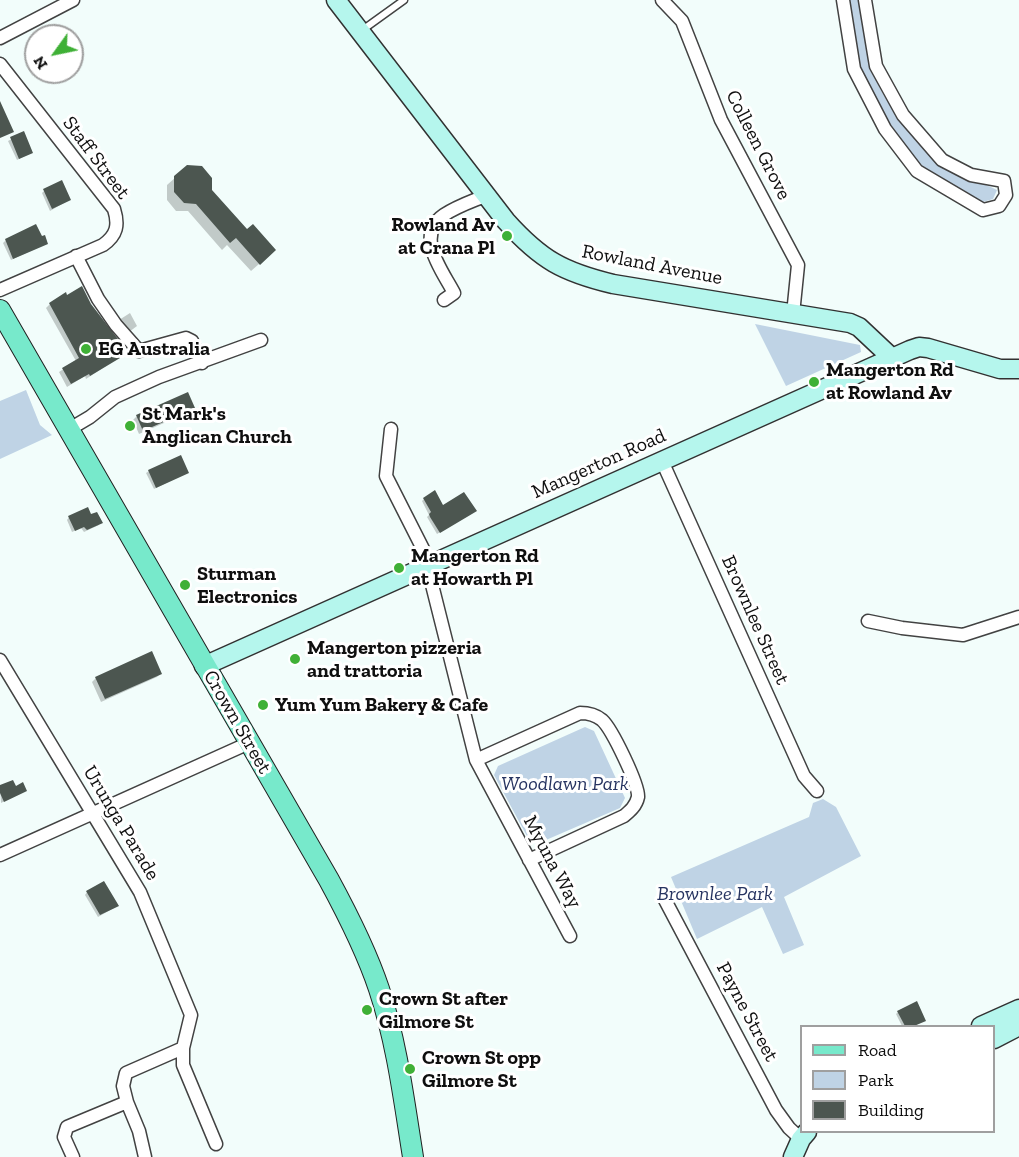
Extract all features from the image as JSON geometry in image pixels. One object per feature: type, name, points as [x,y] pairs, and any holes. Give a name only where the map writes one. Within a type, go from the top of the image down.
[{"type":"main road","name":"Crown Street","points":[[0,310],[329,880],[358,936],[379,989],[395,1049],[413,1157]]},
{"type":"street","points":[[0,38],[73,0]]},
{"type":"street","name":"Rowland Avenue","points":[[336,0],[487,195],[528,245],[549,261],[563,269],[614,284],[850,323],[864,331],[892,358]]},
{"type":"street","name":"Colleen Grove","points":[[662,0],[682,21],[721,120],[798,265],[793,314]]},
{"type":"street","points":[[843,0],[854,69],[885,129],[917,171],[983,210],[999,206],[1006,195],[1004,181],[971,175],[942,160],[903,115],[876,66],[865,0]]},
{"type":"street","name":"Staff Street","points":[[0,64],[114,209],[118,221],[113,235],[103,244],[0,290]]},
{"type":"street","points":[[444,300],[454,293],[430,246],[434,226],[445,215],[487,195]]},
{"type":"street","points":[[76,256],[98,299],[116,325],[139,351],[186,338],[192,341],[202,363]]},
{"type":"street","points":[[68,429],[90,417],[115,397],[159,377],[261,340]]},
{"type":"street","name":"Mangerton Road","points":[[204,666],[919,347],[1000,369],[1019,369]]},
{"type":"street","name":"Myuna Way","points":[[391,429],[386,476],[423,549],[476,760],[570,936]]},
{"type":"street","name":"Brownlee Street","points":[[662,461],[804,776],[817,791]]},
{"type":"street","points":[[868,621],[902,628],[963,635],[1019,617]]},
{"type":"street","name":"Urunga Parade","points":[[0,660],[140,892],[191,1015],[183,1048]]},
{"type":"street","points":[[476,760],[580,713],[596,716],[609,728],[637,784],[638,797],[635,805],[624,816],[529,860]]},
{"type":"street","points":[[0,855],[249,743]]},
{"type":"street","name":"Payne Street","points":[[665,900],[776,1110],[789,1128],[804,1135]]},
{"type":"street","points":[[983,1025],[1019,1009]]},
{"type":"street","points":[[995,1038],[1019,1026]]},
{"type":"street","points":[[145,1157],[139,1131],[123,1086],[126,1073],[183,1048],[183,1065],[216,1144]]},
{"type":"street","points":[[73,1157],[64,1137],[67,1127],[127,1102]]},
{"type":"street","points":[[793,1157],[804,1135]]},
{"type":"lane","points":[[360,32],[404,0]]},
{"type":"green space","points":[[848,0],[861,0],[867,49],[875,78],[887,101],[906,128],[916,141],[946,169],[958,176],[997,190],[993,199],[983,202],[930,172],[903,146],[892,131],[857,64]]},
{"type":"green space","points":[[755,324],[860,345],[861,352],[786,386]]},
{"type":"green space","points":[[26,390],[40,425],[52,435],[0,459],[0,401]]},
{"type":"green space","name":"Woodlawn Park","points":[[585,727],[594,731],[625,798],[620,808],[539,843],[529,840],[494,775],[498,766]]},
{"type":"green space","name":"Brownlee Park","points":[[823,799],[836,807],[861,856],[784,897],[804,945],[783,954],[762,907],[697,939],[671,877],[809,817],[813,803]]},
{"type":"building","points":[[0,101],[14,132],[0,138]]},
{"type":"building","points":[[24,131],[33,153],[19,159],[10,137]]},
{"type":"building","points":[[187,165],[202,166],[212,178],[212,190],[247,229],[253,224],[276,250],[260,265],[236,238],[230,243],[196,204],[184,203],[174,192],[174,176]]},
{"type":"building","points":[[62,180],[71,200],[52,209],[43,189]]},
{"type":"building","points":[[36,224],[42,236],[45,235],[48,244],[13,259],[5,239]]},
{"type":"building","points":[[82,286],[91,304],[118,339],[120,344],[115,347],[120,358],[90,376],[89,374],[71,384],[62,368],[79,358],[49,303],[66,292],[67,295]]},
{"type":"building","points":[[188,392],[195,408],[143,431],[136,415]]},
{"type":"building","points":[[181,455],[189,473],[156,488],[148,470]]},
{"type":"building","points":[[435,490],[443,505],[464,492],[477,511],[440,533],[430,517],[431,512],[423,498]]},
{"type":"building","points":[[88,507],[91,514],[97,512],[103,523],[87,530],[84,527],[75,531],[68,516]]},
{"type":"building","points":[[152,651],[162,674],[105,699],[95,677]]},
{"type":"building","points":[[13,780],[16,786],[23,782],[27,791],[4,802],[0,793],[0,785]]},
{"type":"building","points":[[104,881],[119,906],[100,915],[86,891]]},
{"type":"building","points":[[917,1001],[926,1021],[916,1025],[904,1025],[897,1011]]},
{"type":"place","name":"Rowland Av at Crana Pl","points":[[507,236]]},
{"type":"place","name":"EG Australia","points":[[86,349]]},
{"type":"place","name":"Mangerton Rd at Rowland Av","points":[[814,382]]},
{"type":"place","name":"St Mark's Anglican Church","points":[[130,426]]},
{"type":"place","name":"Mangerton Rd at Howarth Pl","points":[[399,568]]},
{"type":"place","name":"Sturman Electronics","points":[[185,585]]},
{"type":"place","name":"Mangerton pizzeria and trattoria","points":[[295,659]]},
{"type":"place","name":"Yum Yum Bakery & Cafe","points":[[263,705]]},
{"type":"place","name":"Crown St after Gilmore St","points":[[367,1010]]},
{"type":"place","name":"Crown St opp Gilmore St","points":[[410,1069]]}]
